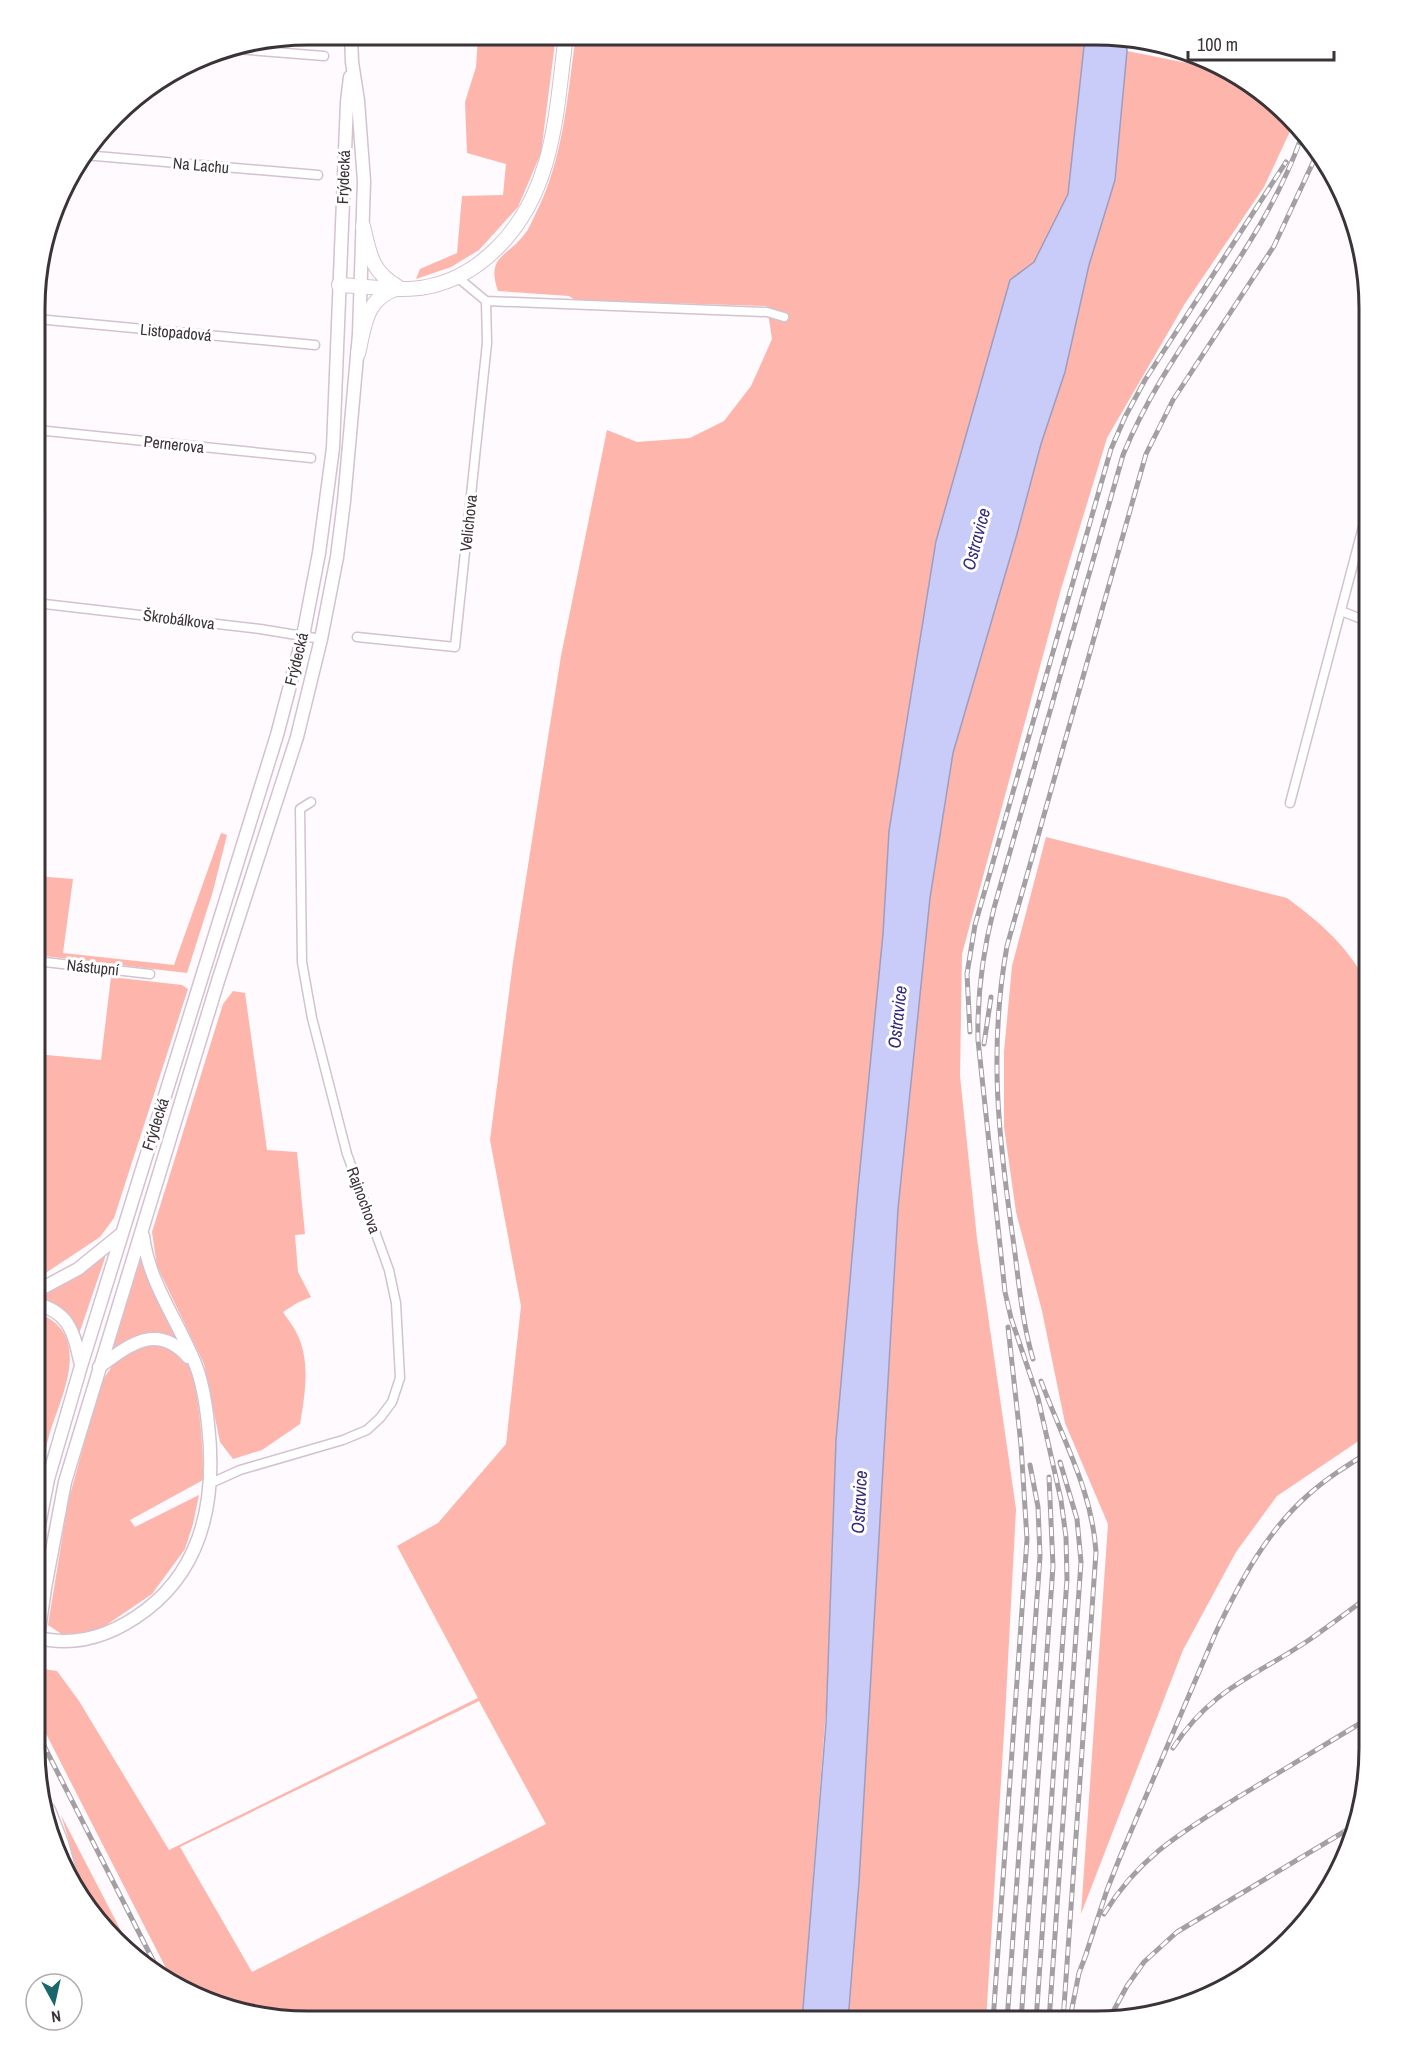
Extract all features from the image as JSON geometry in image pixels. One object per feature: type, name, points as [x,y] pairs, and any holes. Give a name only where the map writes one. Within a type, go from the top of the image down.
[{"type":"main road","name":"Frýdecká","points":[[45,1588],[64,1482],[218,981],[297,737],[321,639],[337,557],[358,354],[364,181],[351,45]]},
{"type":"main road","points":[[339,285],[426,287],[456,276],[478,264],[500,245],[521,220],[543,174],[552,136],[565,45]]},
{"type":"main road","name":"Frýdecká","points":[[45,1494],[121,1234],[278,735],[303,636],[319,553],[333,448],[347,102],[352,62]]},
{"type":"main road","points":[[363,226],[374,267],[385,279],[400,288]]},
{"type":"main road","points":[[358,354],[366,316],[373,303],[388,292],[400,288]]},
{"type":"main road","points":[[45,1638],[67,1641],[93,1637],[115,1629],[148,1608],[178,1578],[189,1559],[202,1526],[211,1483],[210,1449],[207,1417],[197,1367],[154,1281],[147,1262],[142,1232]]},
{"type":"main road","points":[[45,1287],[78,1269],[121,1234]]},
{"type":"main road","points":[[45,1307],[54,1310],[67,1321],[75,1340],[81,1366]]},
{"type":"main road","points":[[99,1367],[128,1347],[153,1339],[175,1345],[197,1367]]},
{"type":"street","points":[[255,50],[324,56]]},
{"type":"street","name":"Na Lachu","points":[[93,156],[318,175]]},
{"type":"street","points":[[456,276],[486,301],[767,312],[784,316]]},
{"type":"street","name":"Velichova","points":[[357,637],[455,647],[486,343],[486,301]]},
{"type":"street","name":"Listopadová","points":[[45,320],[315,345]]},
{"type":"street","name":"Pernerova","points":[[45,431],[311,458]]},
{"type":"street","points":[[1290,803],[1359,542]]},
{"type":"street","name":"Škrobálkova","points":[[45,604],[321,639]]},
{"type":"street","points":[[1341,611],[1359,618]]},
{"type":"street","name":"Rajnochova","points":[[211,1483],[240,1470],[343,1440],[367,1430],[386,1412],[399,1384],[401,1366],[397,1313],[389,1270],[347,1154],[312,1018],[302,962],[300,809],[311,802]]},
{"type":"street","name":"Nástupní","points":[[45,962],[150,974]]},
{"type":"shaded area","points":[[477,45],[555,45],[541,153],[518,207],[479,250],[451,267],[416,279],[420,269],[457,253],[462,196],[503,195],[506,164],[467,153],[465,102],[476,67]]},
{"type":"shaded area","points":[[575,45],[1084,45],[1068,194],[1034,262],[1010,281],[936,541],[889,831],[883,934],[841,1382],[826,1710],[803,2011],[308,2011],[273,2009],[223,1997],[167,1970],[45,1732],[45,1669],[57,1671],[79,1701],[169,1850],[478,1698],[397,1546],[438,1523],[506,1444],[521,1306],[490,1140],[513,962],[561,656],[607,430],[637,442],[690,438],[724,421],[751,386],[772,339],[767,306],[575,300],[569,296],[498,291],[494,271],[496,264],[527,230],[545,193],[558,149]],"holes":[[[479,1701],[546,1824],[252,1972],[180,1847]]]},
{"type":"shaded area","points":[[1127,51],[1197,65],[1212,72],[1256,99],[1290,131],[1264,187],[1184,305],[1107,438],[1061,589],[962,954],[960,1076],[977,1239],[1016,1509],[987,2011],[849,2011],[859,1882],[898,1209],[930,898],[953,753],[1017,534],[1089,265],[1115,180]]},
{"type":"shaded area","points":[[221,833],[227,835],[213,891],[187,973],[45,956],[45,877],[73,879],[63,953],[174,965]]},
{"type":"shaded area","points":[[1046,837],[1287,898],[1334,938],[1359,970],[1359,1441],[1277,1496],[1236,1552],[1183,1650],[1081,1914],[1108,1524],[1065,1423],[1042,1311],[1016,1212],[1004,1127],[1004,1052],[1012,966]]},
{"type":"shaded area","points":[[111,977],[182,985],[188,989],[114,1218],[100,1237],[45,1273],[45,1055],[101,1060]]},
{"type":"shaded area","points":[[233,991],[245,993],[267,1150],[297,1152],[305,1234],[295,1235],[298,1272],[311,1297],[283,1312],[295,1329],[304,1354],[306,1377],[300,1424],[262,1450],[233,1459],[220,1442],[204,1364],[157,1266],[152,1232],[223,1004]]},
{"type":"shaded area","points":[[107,1252],[79,1334],[68,1314],[45,1300],[45,1293],[80,1275]]},
{"type":"shaded area","points":[[141,1258],[157,1298],[181,1342],[161,1334],[142,1336],[112,1350]]},
{"type":"shaded area","points":[[45,1317],[53,1321],[64,1334],[69,1348],[70,1364],[67,1382],[45,1453]]},
{"type":"shaded area","points":[[144,1345],[162,1346],[172,1350],[182,1356],[191,1370],[200,1418],[203,1480],[130,1520],[135,1527],[199,1495],[193,1524],[185,1549],[152,1594],[96,1632],[66,1637],[48,1625],[68,1502],[101,1383],[116,1360]]},
{"type":"shaded area","points":[[61,1815],[123,1935],[99,1908],[80,1880],[75,1869]]},
{"type":"water","name":"Ostravice","points":[[1084,45],[1127,47],[1115,180],[1089,265],[1065,372],[1041,444],[953,753],[930,898],[898,1209],[859,1882],[849,2011],[803,2011],[826,1723],[836,1440],[883,934],[889,831],[936,541],[1010,280],[1034,262],[1068,194]]},
{"type":"railway","points":[[1037,2011],[1067,1579],[1066,1537],[1061,1500],[1038,1398],[1011,1318],[1005,1292],[978,1040],[982,973],[994,908],[1123,455],[1164,374],[1262,221],[1300,142]]},
{"type":"railway","points":[[1033,1359],[1019,1288],[1000,1133],[998,1023],[1007,946],[1146,454],[1173,400],[1274,246],[1314,160]]},
{"type":"railway","points":[[970,1032],[967,974],[975,925],[1111,449],[1145,380],[1286,162]]},
{"type":"railway","points":[[984,1044],[991,997]]},
{"type":"railway","points":[[994,2011],[1027,1539],[1021,1445],[1008,1327]]},
{"type":"railway","points":[[1041,1381],[1075,1465],[1089,1507],[1096,1552],[1064,2011]]},
{"type":"railway","points":[[1084,1960],[1120,1857],[1216,1632],[1245,1576],[1267,1541],[1293,1509],[1323,1483],[1359,1458]]},
{"type":"railway","points":[[1050,2011],[1081,1562],[1077,1519],[1060,1462]]},
{"type":"railway","points":[[1008,2011],[1040,1556],[1038,1507],[1030,1465]]},
{"type":"railway","points":[[1022,2011],[1053,1566],[1049,1477]]},
{"type":"railway","points":[[1173,1748],[1187,1728],[1218,1698],[1309,1640],[1359,1603]]},
{"type":"railway","points":[[1104,1914],[1118,1893],[1164,1846],[1200,1821],[1359,1724]]},
{"type":"railway","points":[[45,1748],[153,1961]]},
{"type":"railway","points":[[1114,2010],[1144,1962],[1177,1932],[1346,1831]]},
{"type":"railway","points":[[1071,2011],[1079,1973],[1087,1952]]}]
